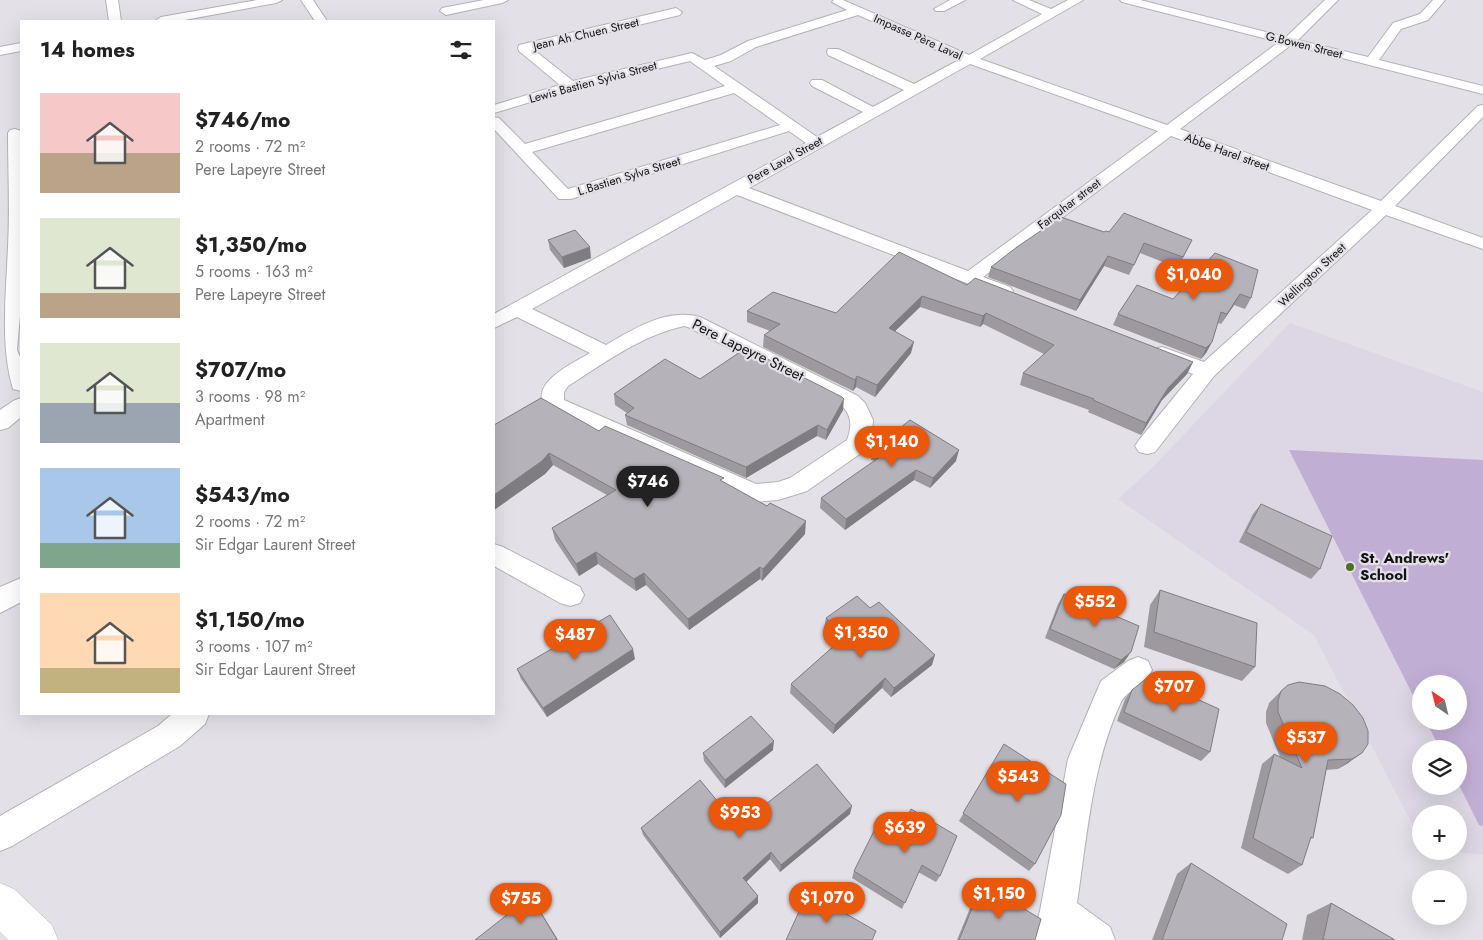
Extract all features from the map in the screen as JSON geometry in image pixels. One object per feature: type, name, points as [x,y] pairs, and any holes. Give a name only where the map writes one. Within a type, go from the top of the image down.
[{"type":"main road","points":[[0,903],[36,940]]},
{"type":"street","points":[[112,0],[115,20]]},
{"type":"street","points":[[166,20],[276,0]]},
{"type":"street","points":[[307,0],[320,20]]},
{"type":"street","points":[[437,20],[443,8],[502,0]]},
{"type":"street","points":[[940,9],[959,0]]},
{"type":"street","points":[[1019,0],[1052,14]]},
{"type":"street","name":"Pere Laval Street","points":[[495,321],[1077,0]]},
{"type":"street","name":"G.Bowen Street","points":[[1126,0],[1483,90]]},
{"type":"street","name":"Farquhar street","points":[[970,278],[1289,41],[1332,0]]},
{"type":"street","points":[[1371,62],[1397,26],[1424,17],[1439,0]]},
{"type":"street","name":"Impasse Père Laval","points":[[838,2],[970,60]]},
{"type":"street","name":"Jean Ah Chuen Street","points":[[570,86],[524,48],[676,12],[662,4]]},
{"type":"street","name":"Lewis Bastien Sylvia Street","points":[[495,109],[570,86],[698,61],[726,58],[752,44],[858,11]]},
{"type":"street","points":[[0,51],[20,47]]},
{"type":"street","points":[[833,52],[915,90]]},
{"type":"street","name":"Abbe Harel street","points":[[970,60],[1483,244]]},
{"type":"street","points":[[698,61],[816,143]]},
{"type":"street","points":[[817,83],[873,112]]},
{"type":"street","points":[[521,150],[736,88]]},
{"type":"street","name":"Wellington Street","points":[[1147,446],[1207,371],[1384,208],[1481,115]]},
{"type":"street","name":"L.Bastien Sylva Street","points":[[495,122],[565,195],[791,126]]},
{"type":"street","points":[[12,133],[18,163],[19,246],[8,350],[20,381]]},
{"type":"street","points":[[734,188],[1022,299]]},
{"type":"street","points":[[516,309],[606,352]]},
{"type":"street","name":"Pere Lapeyre Street","points":[[684,320],[693,321],[850,401],[857,408],[862,420],[861,433],[856,445],[798,484],[778,491],[754,493],[553,404],[553,392],[560,381],[606,352],[656,326],[684,320]]},
{"type":"street","points":[[1145,347],[1207,371]]},
{"type":"street","points":[[0,422],[20,407]]},
{"type":"street","points":[[495,555],[570,595]]},
{"type":"street","points":[[0,601],[20,590]]},
{"type":"street","points":[[1097,940],[1054,926],[1084,759],[1111,691],[1138,670]]},
{"type":"street","points":[[0,834],[168,736],[193,715]]},
{"type":"shaded area","name":"St. Andrews' School","points":[[1290,323],[1483,392],[1483,855],[1467,853],[1467,805],[1412,805],[1412,824],[1314,635],[1118,499],[1150,470]]},
{"type":"shaded area","points":[[1289,450],[1483,460],[1483,826],[1479,825],[1464,795],[1467,795],[1467,740],[1436,740],[1430,730],[1468,730],[1468,675],[1412,675],[1412,693]]},
{"type":"building","points":[[1124,213],[1192,240],[1183,257],[1144,243],[1134,265],[1108,256],[1080,300],[991,267],[1061,217],[1109,232]]},
{"type":"building","points":[[575,230],[590,247],[562,257],[548,240]]},
{"type":"building","points":[[899,252],[967,285],[975,278],[1193,362],[1168,388],[1146,423],[1094,399],[1023,373],[1054,345],[986,313],[983,316],[922,296],[889,328],[914,342],[877,385],[857,376],[855,380],[764,335],[780,324],[747,311],[773,292],[836,313]]},
{"type":"building","points":[[1215,253],[1258,270],[1251,298],[1240,294],[1227,314],[1221,312],[1212,342],[1206,348],[1118,314],[1137,285],[1173,299]]},
{"type":"building","points":[[746,348],[844,399],[827,430],[818,425],[746,467],[625,415],[634,408],[614,394],[665,359],[700,379]]},
{"type":"building","points":[[541,398],[599,431],[605,426],[724,478],[720,480],[767,506],[770,503],[806,521],[763,569],[760,567],[688,619],[644,573],[634,579],[596,552],[576,564],[552,528],[616,490],[549,453],[542,461],[495,494],[495,424]]},
{"type":"building","points":[[910,420],[959,450],[933,478],[916,470],[846,519],[821,498],[884,454],[873,449]]},
{"type":"building","points":[[1261,504],[1332,536],[1320,569],[1246,532]]},
{"type":"building","points":[[1160,590],[1257,623],[1255,667],[1154,632]]},
{"type":"building","points":[[1064,594],[1139,626],[1131,652],[1121,660],[1050,629]]},
{"type":"building","points":[[857,596],[870,608],[879,602],[935,655],[894,688],[885,678],[835,725],[791,684],[844,637],[826,618]]},
{"type":"building","points":[[610,615],[633,649],[543,708],[517,669]]},
{"type":"building","points":[[1148,677],[1219,709],[1210,752],[1124,712],[1132,690]]},
{"type":"building","points":[[1299,682],[1325,686],[1340,694],[1353,705],[1363,718],[1368,731],[1368,744],[1362,753],[1352,759],[1328,760],[1313,838],[1311,837],[1302,865],[1253,838],[1274,754],[1302,768],[1278,712],[1278,701],[1281,691],[1288,685]]},
{"type":"building","points":[[751,716],[774,741],[725,780],[703,753]]},
{"type":"building","points":[[1004,744],[1066,784],[1061,815],[1035,864],[963,813]]},
{"type":"building","points":[[817,764],[852,806],[781,865],[771,852],[743,878],[758,896],[720,932],[641,828],[700,780],[738,826]]},
{"type":"building","points":[[911,809],[957,836],[940,876],[922,865],[905,903],[854,871],[879,821],[900,833]]},
{"type":"building","points":[[1191,863],[1287,924],[1282,940],[1162,940]]},
{"type":"building","points":[[982,884],[1041,919],[1035,940],[959,940]]},
{"type":"building","points":[[808,892],[876,931],[872,940],[786,940]]},
{"type":"building","points":[[531,896],[557,940],[475,940]]},
{"type":"building","points":[[1331,903],[1395,940],[1323,940]]},
{"type":"place","name":"St. Andrews' School","points":[[1350,567]]}]
